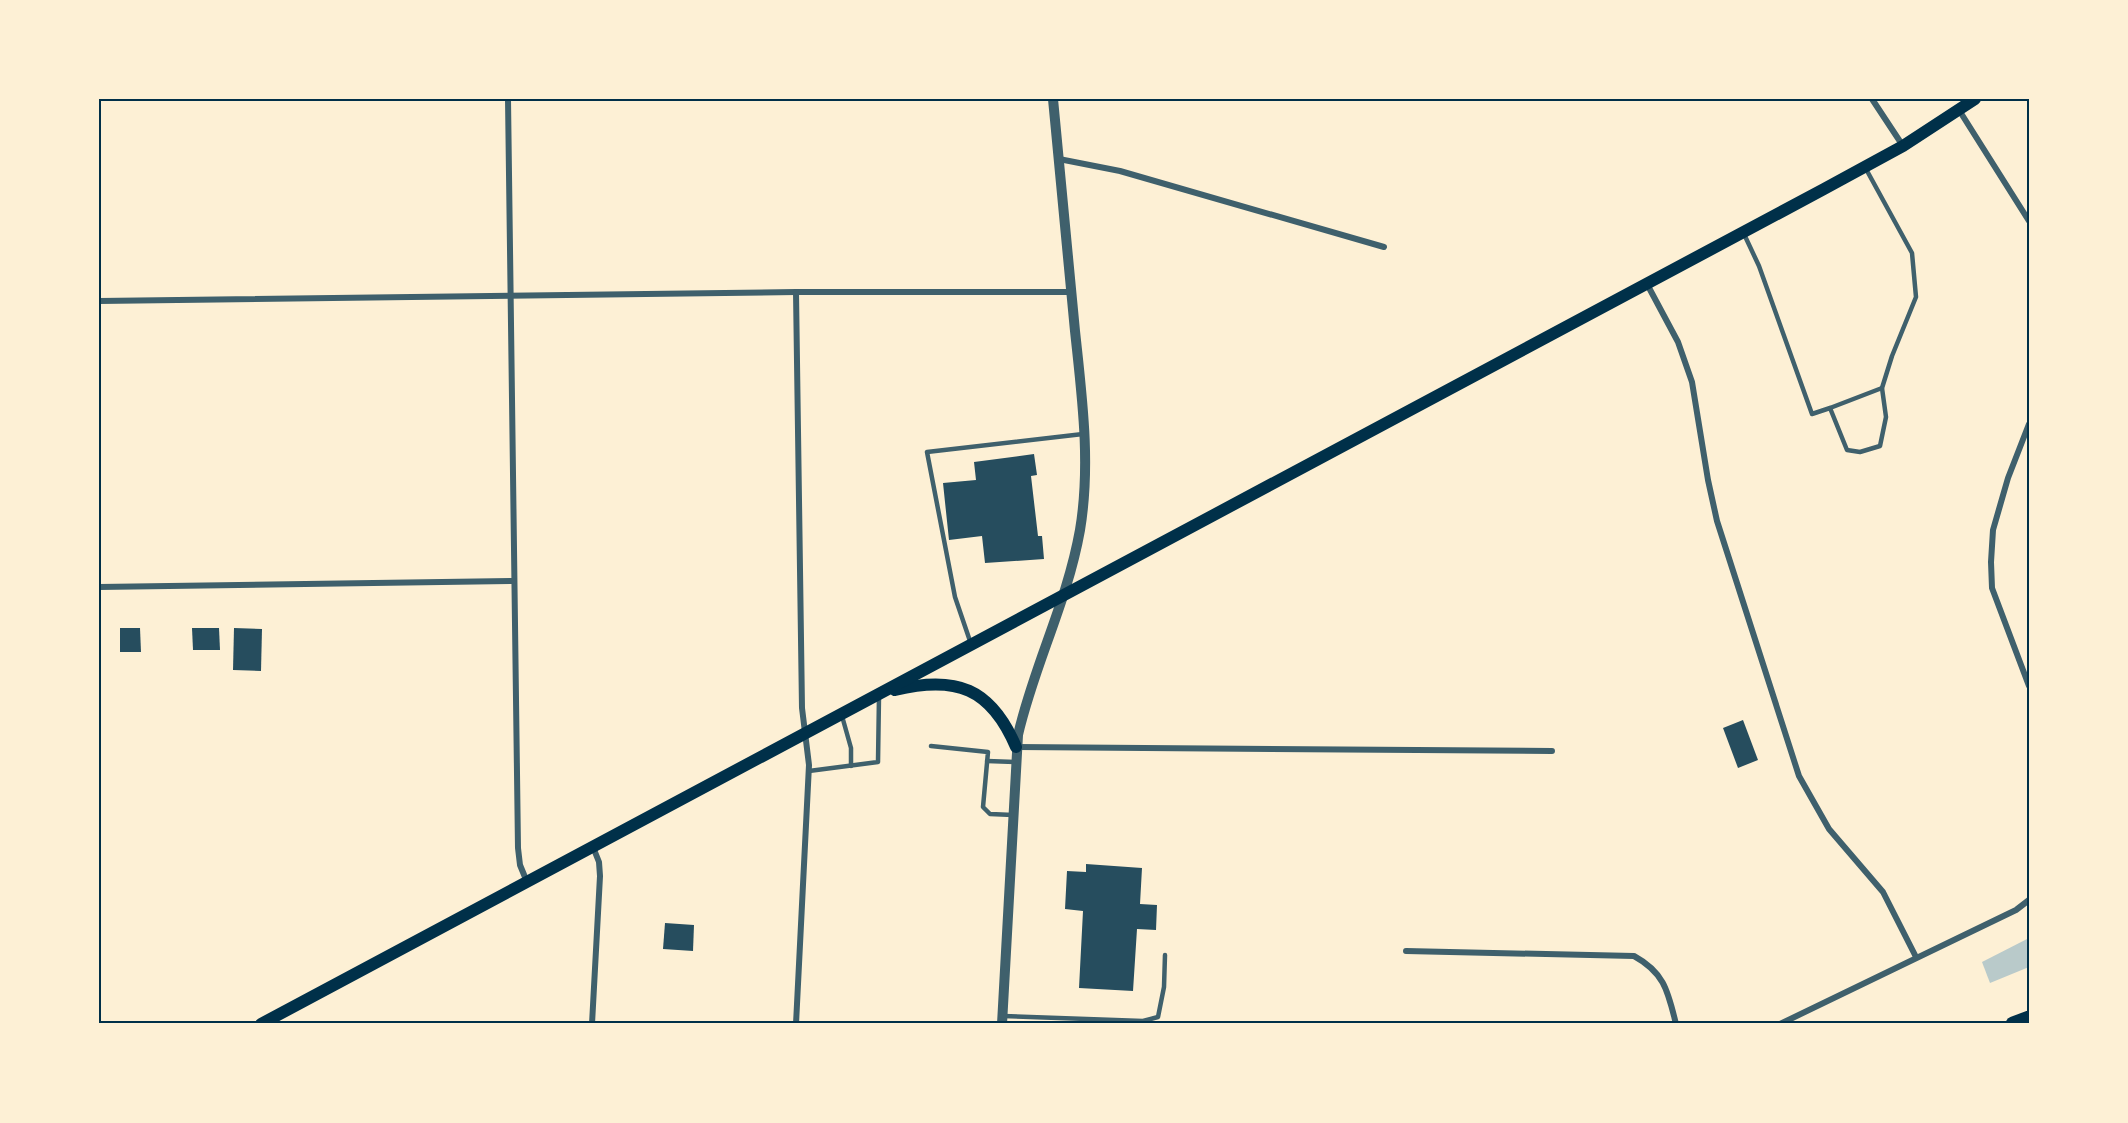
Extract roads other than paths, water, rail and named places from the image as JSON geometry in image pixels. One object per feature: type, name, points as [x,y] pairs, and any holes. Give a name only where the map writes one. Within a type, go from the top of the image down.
[{"type":"highway","points":[[2013,1024],[2029,1018]]},
{"type":"main road","points":[[261,1024],[1903,146],[1975,99]]},
{"type":"main road","points":[[879,694],[902,688],[934,685],[961,687],[972,691],[997,712],[1016,747]]},
{"type":"street","points":[[508,99],[518,848],[520,865],[527,882]]},
{"type":"street","points":[[1002,1020],[1016,747],[1025,708],[1065,596],[1083,504],[1086,466],[1053,99]]},
{"type":"street","points":[[1872,99],[1903,146]]},
{"type":"street","points":[[1958,110],[2029,221]]},
{"type":"street","points":[[1059,159],[1120,171],[1384,247]]},
{"type":"street","points":[[1646,283],[1678,342],[1689,372],[1717,521],[1799,776],[1829,829],[1883,892],[1916,957]]},
{"type":"street","points":[[796,292],[802,708],[809,754],[796,1024]]},
{"type":"street","points":[[99,301],[796,292],[1072,292]]},
{"type":"street","points":[[2029,424],[2008,478],[1992,530],[1991,562],[1992,588],[2029,686]]},
{"type":"street","points":[[99,588],[514,581]]},
{"type":"street","points":[[1016,747],[1552,751]]},
{"type":"street","points":[[592,847],[599,862],[600,876],[592,1024]]},
{"type":"street","points":[[1780,1024],[2016,909],[2029,900]]},
{"type":"street","points":[[1406,951],[1634,956],[1650,965],[1667,990],[1676,1024]]},
{"type":"lane","points":[[1830,408],[1847,450],[1860,452],[1880,446],[1886,417],[1882,388],[1892,356],[1916,297],[1912,253],[1865,166]]},
{"type":"lane","points":[[1743,232],[1759,266],[1812,414],[1882,388]]},
{"type":"lane","points":[[971,644],[955,597],[927,452],[1084,433]]},
{"type":"lane","points":[[809,771],[878,762],[879,694]]},
{"type":"lane","points":[[842,714],[851,748],[851,766]]},
{"type":"lane","points":[[931,746],[988,752],[983,807],[990,814],[1013,815]]},
{"type":"lane","points":[[987,761],[1016,762]]},
{"type":"lane","points":[[1002,1020],[1143,1021],[1158,1017],[1164,987],[1166,954]]}]
